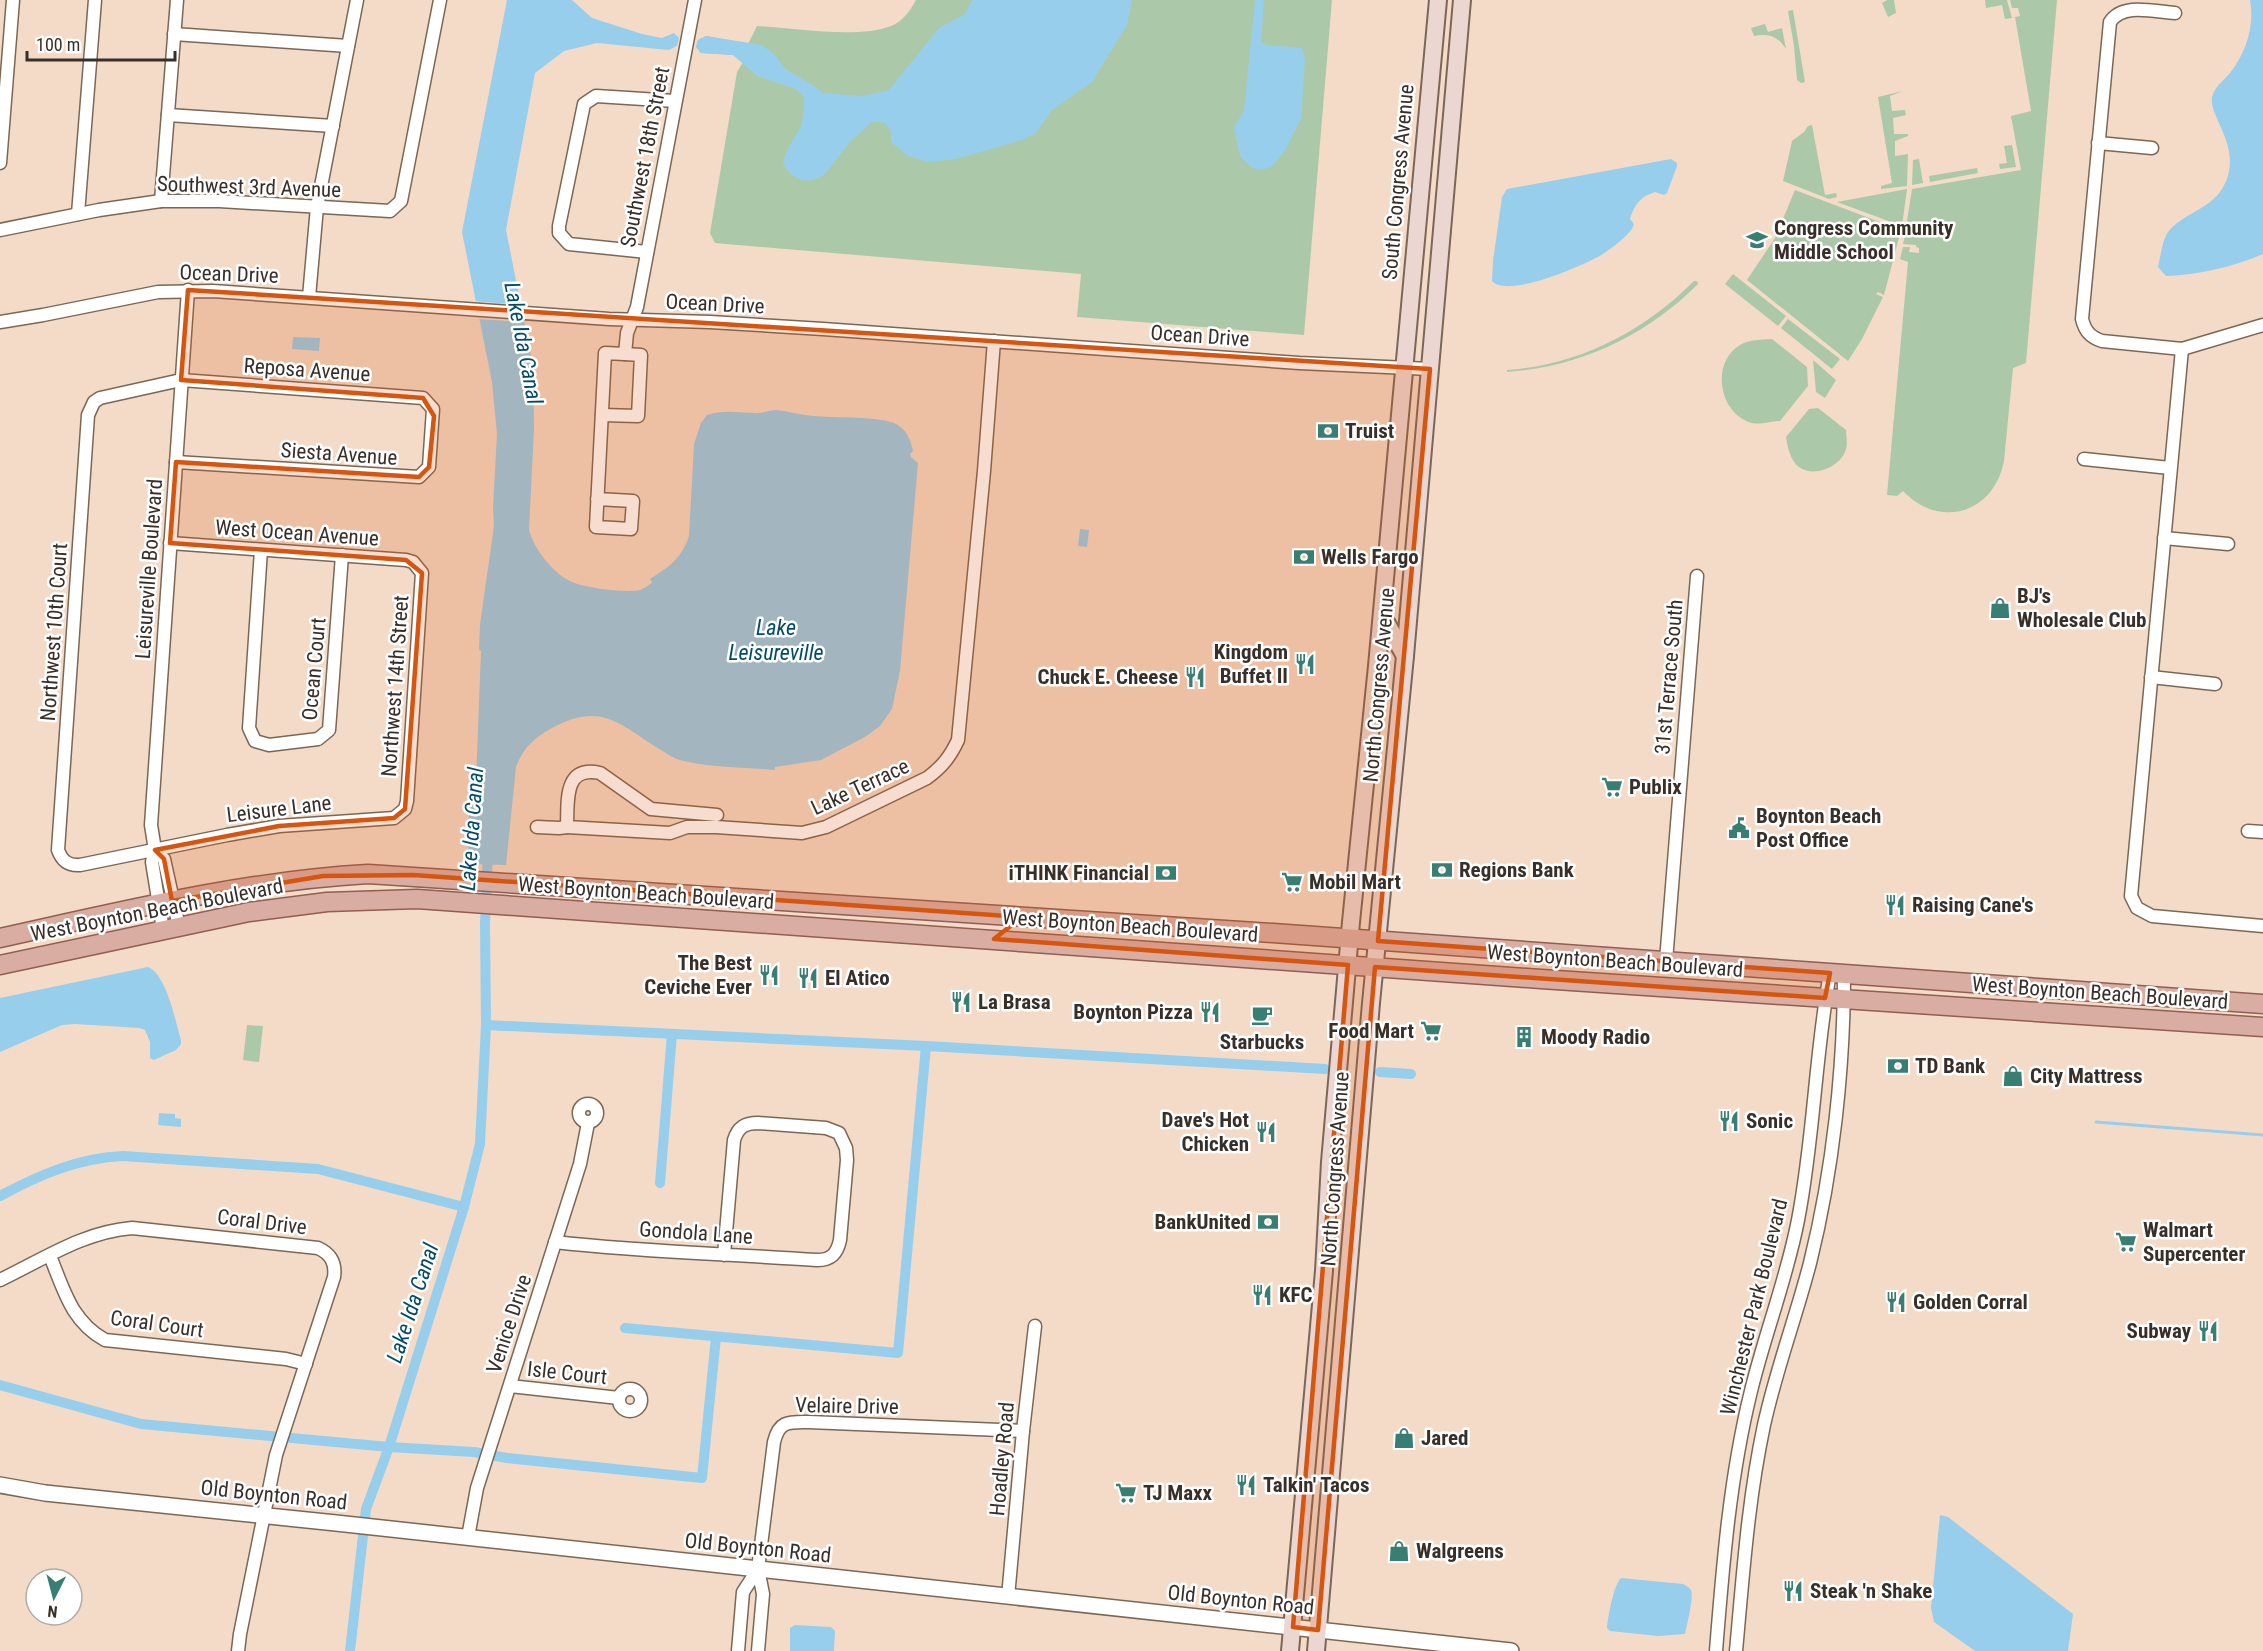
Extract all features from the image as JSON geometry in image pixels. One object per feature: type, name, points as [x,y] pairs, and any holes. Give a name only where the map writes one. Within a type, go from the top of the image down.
[{"type":"main road","name":"South Congress Avenue","points":[[1403,369],[1438,0]]},
{"type":"main road","points":[[1430,369],[1462,0]]},
{"type":"main road","name":"North Congress Avenue","points":[[1290,1651],[1317,1358],[1330,1162],[1403,369]]},
{"type":"main road","name":"North Congress Avenue","points":[[1316,1651],[1358,1150],[1430,369]]},
{"type":"main road","points":[[1382,615],[1405,656]]},
{"type":"main road","points":[[1377,666],[1401,692]]},
{"type":"main road","name":"West Boynton Beach Boulevard","points":[[0,938],[164,902],[279,882],[323,876],[368,874],[1350,939],[2263,1004]]},
{"type":"main road","name":"West Boynton Beach Boulevard","points":[[0,965],[249,912],[327,902],[405,899],[2263,1027]]},
{"type":"main road","points":[[994,939],[1022,917]]},
{"type":"main road","points":[[1033,942],[1059,920]]},
{"type":"main road","points":[[1320,1318],[1341,1372]]},
{"type":"main road","points":[[1317,1358],[1338,1402]]},
{"type":"street","points":[[0,163],[13,0]]},
{"type":"street","points":[[78,214],[95,0]]},
{"type":"street","points":[[161,201],[177,0]]},
{"type":"street","points":[[309,297],[317,207],[357,0]]},
{"type":"street","name":"Southwest 3rd Avenue","points":[[0,231],[129,204],[161,201],[219,201],[390,211],[401,201],[440,0]]},
{"type":"street","name":"Southwest 18th Street","points":[[625,354],[627,333],[637,307],[695,0]]},
{"type":"street","points":[[2175,13],[2130,9],[2114,15],[2110,21],[2082,319],[2084,327],[2094,339],[2102,341],[2182,349],[2263,325]]},
{"type":"street","points":[[174,34],[348,46]]},
{"type":"street","points":[[647,252],[569,244],[560,233],[559,226],[584,104],[596,96],[675,101]]},
{"type":"street","points":[[168,115],[333,126]]},
{"type":"street","points":[[2098,143],[2152,148]]},
{"type":"street","name":"Ocean Drive","points":[[0,322],[130,296],[188,290],[472,310],[632,320],[710,322],[1430,369]]},
{"type":"street","name":"Leisureville Boulevard","points":[[171,928],[152,862],[155,850],[151,825],[188,290]]},
{"type":"street","name":"Lake Terrace","points":[[537,827],[670,833],[687,827],[716,827],[802,833],[826,827],[927,778],[940,769],[950,757],[958,740],[994,341]]},
{"type":"street","points":[[2182,349],[2131,896],[2133,903],[2143,913],[2152,916],[2263,926]]},
{"type":"street","points":[[597,499],[605,353],[641,355],[638,417],[602,415]]},
{"type":"street","name":"Reposa Avenue","points":[[181,380],[423,398],[429,402]]},
{"type":"street","name":"Northwest 10th Court","points":[[155,850],[80,866],[66,862],[58,850],[88,414],[94,402],[100,398],[181,380]]},
{"type":"street","name":"Siesta Avenue","points":[[176,462],[419,477],[429,468],[434,416],[429,402]]},
{"type":"street","points":[[2084,459],[2170,468]]},
{"type":"street","points":[[2164,538],[2228,544]]},
{"type":"street","name":"West Ocean Avenue","points":[[170,543],[406,560],[418,566]]},
{"type":"street","name":"Ocean Court","points":[[261,550],[249,728],[255,741],[269,745],[318,739],[329,730],[342,555]]},
{"type":"street","name":"Northwest 14th Street","points":[[405,809],[422,573],[418,566]]},
{"type":"street","name":"31st Terrace South","points":[[1666,961],[1697,576]]},
{"type":"street","points":[[2151,677],[2215,684]]},
{"type":"street","points":[[567,827],[571,782],[589,772],[600,773],[651,809],[717,815]]},
{"type":"street","name":"Leisure Lane","points":[[155,850],[279,826],[394,818],[405,809]]},
{"type":"street","points":[[2248,831],[2263,832]]},
{"type":"street","name":"Winchester Park Boulevard","points":[[1716,1651],[1726,1532],[1736,1460],[1751,1389],[1798,1221],[1813,1123],[1825,998],[1837,974]]},
{"type":"street","name":"Winchester Park Boulevard","points":[[1737,1651],[1746,1535],[1756,1464],[1771,1394],[1805,1280],[1823,1199],[1834,1119],[1844,999],[1837,974]]},
{"type":"street","name":"Venice Drive","points":[[468,1537],[483,1470],[580,1164],[588,1123]]},
{"type":"street","name":"Gondola Lane","points":[[555,1242],[724,1255],[826,1260],[833,1256],[839,1245],[841,1229],[847,1160],[843,1139],[839,1133],[826,1128],[758,1123],[742,1126],[738,1130],[734,1140],[724,1255]]},
{"type":"street","name":"Coral Drive","points":[[0,1280],[79,1239],[96,1233],[132,1228],[318,1248],[330,1256],[335,1270],[276,1455],[238,1651]]},
{"type":"street","name":"Coral Court","points":[[50,1256],[78,1319],[92,1333],[105,1340],[286,1359],[306,1364]]},
{"type":"street","name":"Hoadley Road","points":[[1008,1597],[1035,1326]]},
{"type":"street","name":"Isle Court","points":[[510,1386],[619,1398]]},
{"type":"street","name":"Velaire Drive","points":[[758,1569],[774,1442],[777,1432],[786,1423],[1023,1431]]},
{"type":"street","name":"Old Boynton Road","points":[[0,1485],[45,1493],[336,1522],[1511,1651]]},
{"type":"street","points":[[738,1651],[743,1592],[758,1569]]},
{"type":"street","points":[[758,1569],[763,1594],[758,1651]]},
{"type":"highlighted area","points":[[188,290],[1430,369],[1378,941],[1830,973],[1825,998],[1375,967],[1318,1630],[1293,1627],[1348,965],[994,939],[1022,917],[413,875],[323,876],[172,901],[164,859],[155,850],[279,826],[394,818],[405,809],[422,573],[406,560],[170,543],[176,462],[419,477],[429,467],[434,416],[423,398],[181,380]]},
{"type":"green space","points":[[916,0],[1332,0],[1304,335],[1077,317],[1081,274],[715,243],[710,233],[737,72],[743,62],[733,55],[701,53],[696,47],[698,40],[706,36],[748,44],[757,26],[844,32],[877,30],[899,21],[909,12]]},
{"type":"green space","points":[[1894,0],[1896,13],[1888,17],[1882,3]]},
{"type":"green space","points":[[1985,0],[2007,0],[2012,18],[2005,19],[2002,5],[1986,8]]},
{"type":"green space","points":[[2010,0],[2057,0],[2026,363],[2013,368],[2004,461],[1998,479],[1989,493],[1977,504],[1964,510],[1949,512],[1933,510],[1918,503],[1903,491],[1897,496],[1887,495],[1908,262],[1900,259],[1903,247],[1910,247],[1909,252],[1919,253],[1916,245],[1903,244],[1906,231],[1909,232],[1910,229],[1906,227],[1912,189],[2021,170],[2011,116],[2031,111],[2015,17],[2020,16],[2018,8],[2012,8]]},
{"type":"green space","points":[[1793,10],[1805,82],[1801,83],[1797,80],[1788,11]]},
{"type":"green space","points":[[1765,24],[1768,32],[1782,28],[1786,49],[1772,36],[1754,36],[1751,28]]},
{"type":"green space","points":[[1903,91],[1890,96],[1892,111],[1905,110],[1906,115],[1893,118],[1894,134],[1908,134],[1895,141],[1895,156],[1908,154],[1907,186],[1881,189],[1881,186],[1892,183],[1878,97]]},
{"type":"green space","points":[[1812,125],[1825,195],[1836,193],[1837,197],[1829,199],[1783,181],[1792,141]]},
{"type":"green space","points":[[2012,145],[2016,167],[2000,169],[1999,164],[2007,163],[2004,146]]},
{"type":"green space","points":[[1919,159],[1923,183],[1912,185],[1913,160]]},
{"type":"green space","points":[[1977,168],[1978,173],[1930,182],[1929,176]]},
{"type":"green space","points":[[1907,189],[1902,226],[1837,202]]},
{"type":"green space","points":[[1795,190],[1901,230],[1884,295],[1878,292],[1876,294],[1883,297],[1848,361],[1747,280],[1775,238]]},
{"type":"green space","points":[[1733,274],[1786,316],[1778,326],[1725,284]]},
{"type":"green space","points":[[1694,281],[1698,284],[1678,303],[1634,333],[1610,346],[1560,363],[1507,372],[1507,370],[1559,361],[1608,343],[1653,316]]},
{"type":"green space","points":[[1788,319],[1840,359],[1832,369],[1781,328]]},
{"type":"green space","points":[[1772,339],[1807,367],[1808,386],[1780,421],[1752,423],[1741,418],[1732,410],[1722,387],[1722,375],[1731,353],[1740,345]]},
{"type":"green space","points":[[1813,360],[1836,380],[1825,398],[1816,392]]},
{"type":"green space","points":[[1818,408],[1846,430],[1847,445],[1839,461],[1833,466],[1819,471],[1805,470],[1793,461],[1786,437],[1809,409]]},
{"type":"green space","points":[[247,1025],[263,1026],[259,1062],[243,1060]]},
{"type":"water","name":"Lake Leisureville","points":[[507,0],[572,0],[592,18],[642,34],[662,38],[674,33],[679,38],[677,46],[669,50],[597,43],[564,51],[535,73],[506,230],[533,366],[534,429],[529,530],[535,545],[551,566],[570,581],[594,588],[633,591],[652,583],[650,579],[669,566],[686,544],[689,536],[694,444],[701,423],[707,415],[713,413],[760,413],[776,410],[813,416],[889,421],[900,426],[905,432],[913,451],[910,454],[911,457],[918,463],[900,671],[892,709],[880,726],[865,737],[821,760],[775,767],[775,770],[684,761],[676,759],[607,718],[582,717],[568,721],[540,736],[526,749],[519,760],[516,767],[506,865],[473,864],[469,854],[467,835],[476,786],[473,781],[476,781],[480,624],[494,526],[497,434],[492,382],[462,232]]},
{"type":"water","points":[[972,0],[1132,0],[1127,25],[1092,82],[1052,110],[1036,133],[1022,140],[956,159],[927,162],[908,156],[891,142],[891,131],[885,123],[873,121],[851,141],[824,175],[807,181],[791,174],[783,164],[801,124],[804,98],[796,89],[757,76],[733,55],[701,53],[696,47],[698,40],[706,36],[762,45],[776,56],[784,68],[822,93],[862,96],[889,90],[939,28],[965,14]]},
{"type":"water","points":[[1255,0],[1264,0],[1261,42],[1267,45],[1302,48],[1305,60],[1301,119],[1284,152],[1271,167],[1261,170],[1252,168],[1240,156],[1234,128],[1244,110]]},
{"type":"water","points":[[2250,0],[2263,0],[2263,254],[2215,270],[2166,276],[2158,267],[2168,232],[2181,220],[2217,196],[2228,174],[2230,159],[2228,146],[2214,111],[2213,94],[2236,65],[2245,48],[2250,29]]},
{"type":"water","points":[[1671,159],[1677,163],[1677,166],[1667,193],[1664,195],[1655,192],[1642,199],[1636,205],[1630,219],[1634,224],[1632,229],[1603,254],[1564,272],[1529,283],[1514,286],[1501,285],[1492,281],[1502,197],[1507,189]]},
{"type":"water","points":[[293,337],[320,338],[319,351],[292,349]]},
{"type":"water","points":[[1080,529],[1089,530],[1087,547],[1078,546]]},
{"type":"water","points":[[148,967],[160,979],[169,999],[181,1040],[176,1050],[154,1060],[150,1058],[150,1042],[145,1030],[75,1024],[62,1025],[0,1052],[0,998]]},
{"type":"water","points":[[159,1113],[175,1114],[175,1118],[181,1119],[181,1127],[158,1125]]},
{"type":"water","points":[[1940,1515],[1948,1517],[2073,1614],[2068,1651],[1975,1651],[1934,1622],[1931,1608]]},
{"type":"water","points":[[1621,1578],[1683,1584],[1689,1588],[1692,1599],[1685,1634],[1658,1636],[1610,1631],[1607,1628],[1610,1608]]},
{"type":"water","points":[[795,1625],[831,1627],[835,1631],[834,1651],[790,1651],[790,1628]]},
{"type":"pier","points":[[473,301],[524,305],[527,322],[476,319]]},
{"type":"waterway","name":"Lake Ida Canal","points":[[350,1651],[366,1509],[389,1447],[464,1207],[480,1144],[486,1025],[485,924],[488,852]]},
{"type":"waterway","points":[[486,1025],[926,1046],[1325,1069]]},
{"type":"waterway","points":[[660,1183],[672,1034]]},
{"type":"waterway","points":[[625,1328],[898,1353],[926,1046]]},
{"type":"waterway","points":[[1380,1072],[1411,1074]]},
{"type":"waterway","points":[[2096,1122],[2263,1135]]},
{"type":"waterway","points":[[0,1196],[59,1169],[90,1160],[123,1156],[318,1169],[464,1207]]},
{"type":"waterway","points":[[0,1385],[141,1424],[389,1447],[474,1452],[507,1458],[702,1478],[716,1337]]},
{"type":"place","name":"Congress Community Middle School","points":[[1757,240]]},
{"type":"place","name":"Truist","points":[[1328,431]]},
{"type":"place","name":"Wells Fargo","points":[[1304,557]]},
{"type":"place","name":"BJ's Wholesale Club","points":[[2000,608]]},
{"type":"place","name":"Kingdom Buffet II","points":[[1305,664]]},
{"type":"place","name":"Chuck E. Cheese","points":[[1195,677]]},
{"type":"place","name":"Publix","points":[[1612,787]]},
{"type":"place","name":"Boynton Beach Post Office","points":[[1739,828]]},
{"type":"place","name":"Regions Bank","points":[[1442,870]]},
{"type":"place","name":"iTHINK Financial","points":[[1166,873]]},
{"type":"place","name":"Mobil Mart","points":[[1292,882]]},
{"type":"place","name":"Raising Cane's","points":[[1895,905]]},
{"type":"place","name":"The Best Ceviche Ever","points":[[769,975]]},
{"type":"place","name":"El Atico","points":[[808,978]]},
{"type":"place","name":"La Brasa","points":[[961,1002]]},
{"type":"place","name":"Boynton Pizza","points":[[1210,1012]]},
{"type":"place","name":"Starbucks","points":[[1262,1015]]},
{"type":"place","name":"Food Mart","points":[[1431,1031]]},
{"type":"place","name":"Moody Radio","points":[[1524,1037]]},
{"type":"place","name":"TD Bank","points":[[1898,1066]]},
{"type":"place","name":"City Mattress","points":[[2013,1076]]},
{"type":"place","name":"Sonic","points":[[1729,1121]]},
{"type":"place","name":"Dave's Hot Chicken","points":[[1266,1132]]},
{"type":"place","name":"BankUnited","points":[[1268,1222]]},
{"type":"place","name":"Walmart Supercenter","points":[[2126,1242]]},
{"type":"place","name":"KFC","points":[[1262,1295]]},
{"type":"place","name":"Golden Corral","points":[[1896,1302]]},
{"type":"place","name":"Subway","points":[[2208,1331]]},
{"type":"place","name":"Jared","points":[[1404,1438]]},
{"type":"place","name":"Talkin' Tacos","points":[[1246,1485]]},
{"type":"place","name":"TJ Maxx","points":[[1126,1493]]},
{"type":"place","name":"Walgreens","points":[[1399,1551]]},
{"type":"place","name":"Steak 'n Shake","points":[[1793,1591]]}]
